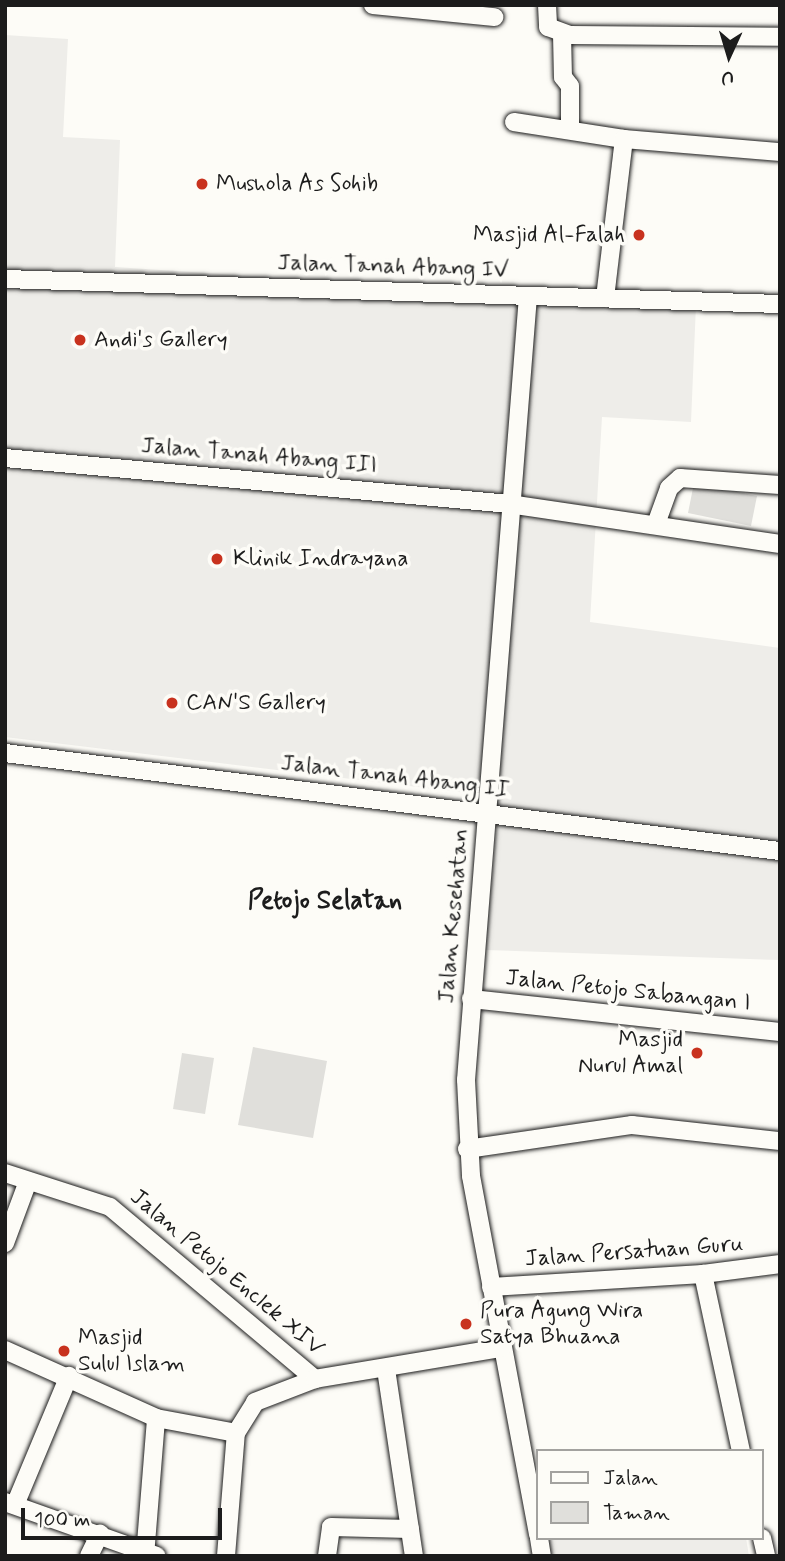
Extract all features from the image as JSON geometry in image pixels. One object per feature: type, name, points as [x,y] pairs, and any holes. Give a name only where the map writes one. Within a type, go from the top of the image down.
[{"type":"street","points":[[373,5],[494,17]]},
{"type":"street","points":[[547,5],[548,27],[562,34],[652,39],[780,37]]},
{"type":"street","points":[[562,34],[563,78],[570,86],[570,130]]},
{"type":"street","points":[[514,122],[624,139],[780,152]]},
{"type":"street","points":[[605,298],[624,139]]},
{"type":"street","name":"Jalan Tanah Abang IV","points":[[5,279],[780,304]]},
{"type":"street","name":"Jalan Kesehatan","points":[[528,296],[509,504],[471,999],[467,1149],[501,1348],[536,1514]]},
{"type":"street","name":"Jalan Tanah Abang III","points":[[5,458],[509,504],[780,544]]},
{"type":"street","points":[[656,524],[669,488],[680,478],[780,485]]},
{"type":"street","name":"Jalan Tanah Abang II","points":[[5,753],[780,851]]},
{"type":"street","name":"Jalan Petojo Sabangan I","points":[[471,999],[780,1032]]},
{"type":"street","points":[[467,1149],[637,1125],[780,1141]]},
{"type":"street","name":"Jalan Petojo Enclek XIV","points":[[5,1173],[110,1208],[315,1379]]},
{"type":"street","points":[[5,1243],[28,1181]]},
{"type":"street","name":"Jalan Persatuan Guru","points":[[491,1287],[703,1274],[780,1264]]},
{"type":"street","points":[[703,1274],[741,1449]]},
{"type":"street","points":[[226,1556],[236,1433],[255,1402],[315,1379],[501,1348]]},
{"type":"street","points":[[5,1350],[69,1376],[156,1418],[236,1433]]},
{"type":"street","points":[[386,1369],[415,1556]]},
{"type":"street","points":[[69,1376],[10,1503],[100,1533],[149,1554],[156,1418]]},
{"type":"street","points":[[327,1556],[331,1527],[410,1529]]},
{"type":"street","points":[[89,1556],[100,1533]]},
{"type":"shaded area","points":[[5,35],[68,39],[63,137],[120,140],[115,267],[696,305],[691,422],[602,417],[590,622],[780,648],[780,960],[485,950],[500,797],[5,737]]},
{"type":"shaded area","points":[[542,1540],[746,1540],[749,1556],[546,1556]]},
{"type":"green space","points":[[694,483],[757,496],[751,526],[688,513]]},
{"type":"green space","points":[[253,1047],[327,1061],[313,1138],[238,1125]]},
{"type":"green space","points":[[182,1053],[214,1058],[205,1114],[173,1109]]},
{"type":"place","name":"Mushola As Sohib","points":[[202,184]]},
{"type":"place","name":"Masjid Al-Falah","points":[[639,235]]},
{"type":"place","name":"Andi's Gallery","points":[[80,340]]},
{"type":"place","name":"Klinik Indrayana","points":[[217,559]]},
{"type":"place","name":"CAN'S Gallery","points":[[172,703]]},
{"type":"place","name":"Masjid Nurul Amal","points":[[697,1053]]},
{"type":"place","name":"Pura Agung Wira Satya Bhuana","points":[[466,1324]]},
{"type":"place","name":"Masjid Sulul Islam","points":[[64,1351]]},
{"type":"district","name":"Petojo Selatan","points":[[325,902]]}]
